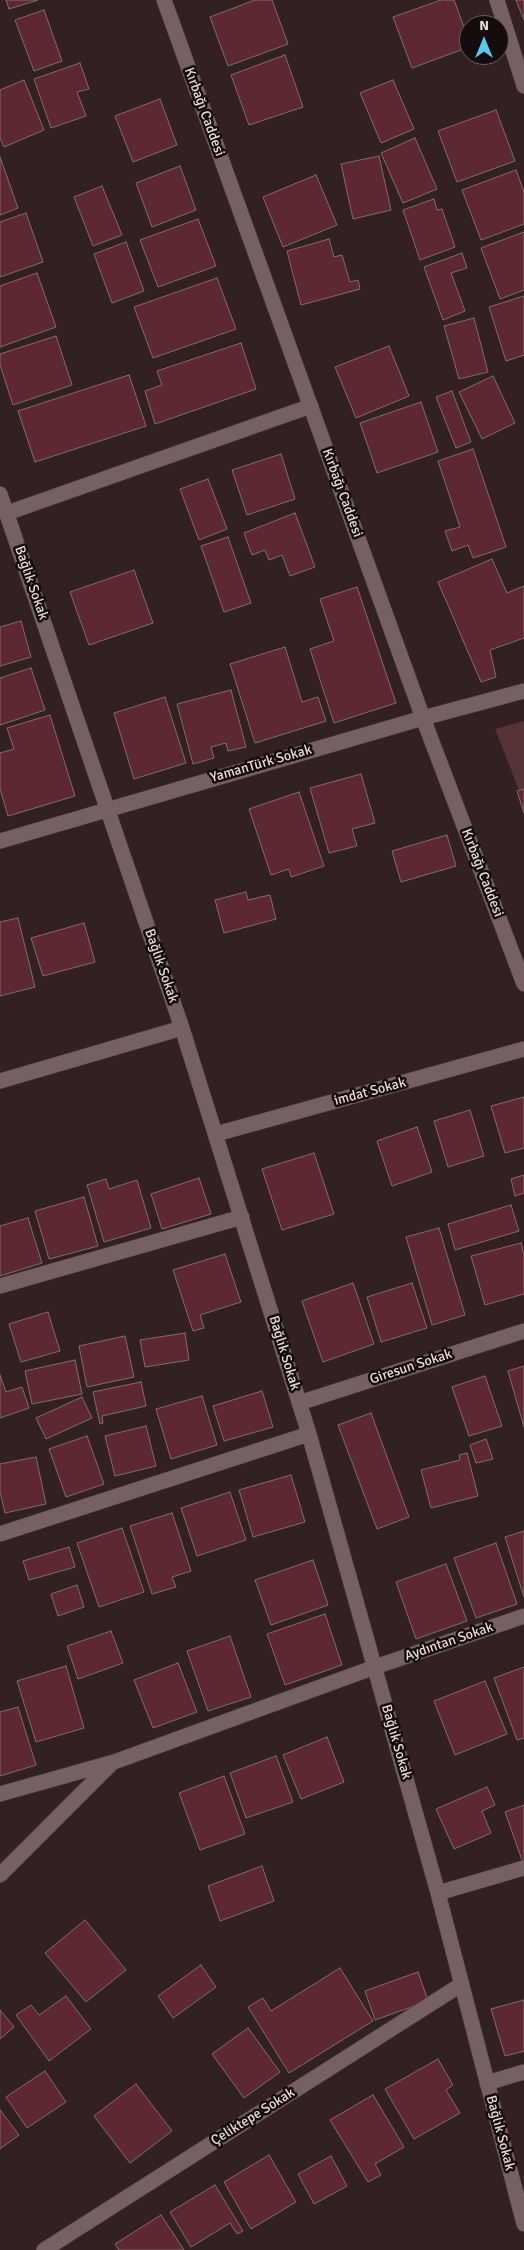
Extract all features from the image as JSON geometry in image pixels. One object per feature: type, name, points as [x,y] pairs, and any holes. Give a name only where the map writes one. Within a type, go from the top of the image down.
[{"type":"street","name":"Kırbağı Caddesi","points":[[164,0],[423,718],[524,984]]},
{"type":"street","points":[[497,0],[524,86]]},
{"type":"street","points":[[7,514],[311,406]]},
{"type":"street","name":"Bağlık Sokak","points":[[0,494],[182,1028],[299,1403],[438,1893],[524,2224]]},
{"type":"street","name":"YamanTürk Sokak","points":[[0,841],[108,808],[524,691]]},
{"type":"street","points":[[0,1081],[182,1028]]},
{"type":"street","name":"imdat Sokak","points":[[216,1134],[524,1049]]},
{"type":"street","points":[[0,1286],[242,1217]]},
{"type":"street","name":"Giresun Sokak","points":[[299,1403],[524,1331]]},
{"type":"street","points":[[0,1534],[308,1434]]},
{"type":"street","name":"Aydıntan Sokak","points":[[0,1794],[114,1762],[375,1667],[524,1616]]},
{"type":"street","points":[[0,1875],[114,1762]]},
{"type":"street","points":[[438,1893],[524,1868]]},
{"type":"street","name":"Çeliktepe Sokak","points":[[44,2250],[462,1984]]},
{"type":"street","points":[[487,2083],[524,2072]]},
{"type":"shaded area","points":[[524,721],[524,803],[495,729]]},
{"type":"building","points":[[6,0],[38,0],[9,9]]},
{"type":"building","points":[[255,0],[272,0],[288,44],[228,66],[210,17]]},
{"type":"building","points":[[441,0],[454,0],[459,15],[459,51],[412,68],[393,17]]},
{"type":"building","points":[[516,0],[524,0],[524,20]]},
{"type":"building","points":[[44,10],[62,61],[34,71],[15,20]]},
{"type":"building","points":[[285,55],[303,107],[249,125],[231,75]]},
{"type":"building","points":[[80,63],[89,89],[77,92],[86,116],[51,128],[34,79]]},
{"type":"building","points":[[24,80],[44,130],[4,147],[0,138],[0,90]]},
{"type":"building","points":[[393,80],[414,129],[381,143],[360,93]]},
{"type":"building","points":[[160,99],[177,145],[133,162],[115,116]]},
{"type":"building","points":[[496,110],[515,161],[457,182],[438,131]]},
{"type":"building","points":[[415,138],[437,189],[403,203],[381,153]]},
{"type":"building","points":[[379,156],[391,210],[353,219],[341,164]]},
{"type":"building","points":[[0,157],[18,208],[0,215]]},
{"type":"building","points":[[180,166],[196,210],[152,227],[136,183]]},
{"type":"building","points":[[516,170],[524,192],[524,224],[481,240],[462,190]]},
{"type":"building","points":[[316,175],[337,225],[283,247],[263,197]]},
{"type":"building","points":[[102,186],[122,235],[93,246],[74,197]]},
{"type":"building","points":[[434,199],[437,210],[442,209],[455,247],[420,260],[403,210]]},
{"type":"building","points":[[26,213],[43,262],[0,277],[0,222]]},
{"type":"building","points":[[198,219],[216,266],[158,287],[140,240]]},
{"type":"building","points":[[524,232],[524,290],[500,299],[481,248]]},
{"type":"building","points":[[329,239],[334,257],[342,255],[350,282],[358,280],[360,289],[301,305],[287,251]]},
{"type":"building","points":[[126,242],[144,291],[112,303],[94,254]]},
{"type":"building","points":[[462,253],[467,268],[451,273],[465,311],[443,320],[424,267]]},
{"type":"building","points":[[37,273],[56,327],[0,347],[0,286]]},
{"type":"building","points":[[217,278],[236,329],[153,358],[134,307]]},
{"type":"building","points":[[524,296],[524,355],[506,361],[489,307]]},
{"type":"building","points":[[474,318],[488,372],[459,379],[444,326]]},
{"type":"building","points":[[56,336],[72,385],[13,405],[0,365],[0,354]]},
{"type":"building","points":[[241,343],[256,389],[155,424],[145,391],[162,385],[157,371]]},
{"type":"building","points":[[389,346],[409,396],[356,418],[335,367]]},
{"type":"building","points":[[129,375],[146,426],[35,462],[18,411]]},
{"type":"building","points":[[493,376],[515,423],[482,439],[459,392]]},
{"type":"building","points":[[452,391],[471,442],[456,448],[436,397]]},
{"type":"building","points":[[421,402],[438,452],[377,473],[360,423]]},
{"type":"building","points":[[473,449],[506,547],[473,558],[468,545],[452,551],[445,531],[460,527],[438,461]]},
{"type":"building","points":[[281,454],[295,499],[247,515],[232,470]]},
{"type":"building","points":[[208,479],[227,529],[199,540],[180,489]]},
{"type":"building","points":[[295,513],[315,567],[290,576],[282,555],[269,560],[265,550],[252,555],[244,533]]},
{"type":"building","points":[[228,537],[251,603],[224,612],[201,546]]},
{"type":"building","points":[[492,559],[507,593],[524,586],[524,638],[490,650],[496,677],[481,682],[438,582]]},
{"type":"building","points":[[134,570],[153,623],[89,645],[70,592]]},
{"type":"building","points":[[357,587],[396,703],[334,723],[310,649],[334,641],[320,599]]},
{"type":"building","points":[[21,621],[31,657],[0,666],[0,627]]},
{"type":"building","points":[[285,647],[302,702],[318,697],[326,721],[255,743],[230,664]]},
{"type":"building","points":[[31,668],[45,710],[0,725],[0,678]]},
{"type":"building","points":[[231,690],[246,747],[228,751],[226,743],[211,747],[214,758],[193,764],[177,704]]},
{"type":"building","points":[[165,697],[186,763],[134,779],[114,713]]},
{"type":"building","points":[[50,715],[75,796],[8,816],[0,789],[0,753],[14,749],[7,728]]},
{"type":"building","points":[[361,774],[375,823],[352,829],[357,846],[329,853],[310,788]]},
{"type":"building","points":[[524,789],[524,813],[517,791]]},
{"type":"building","points":[[299,792],[324,866],[291,877],[289,869],[271,875],[249,809]]},
{"type":"building","points":[[447,835],[456,866],[401,882],[392,851]]},
{"type":"building","points":[[246,892],[248,900],[270,895],[276,919],[224,933],[215,900]]},
{"type":"building","points":[[18,918],[35,987],[0,996],[0,922]]},
{"type":"building","points":[[84,923],[95,962],[43,976],[31,938]]},
{"type":"building","points":[[524,1097],[524,1148],[505,1153],[491,1106]]},
{"type":"building","points":[[470,1110],[484,1156],[448,1167],[434,1121]]},
{"type":"building","points":[[417,1127],[432,1172],[392,1186],[377,1141]]},
{"type":"building","points":[[314,1153],[334,1214],[282,1230],[262,1169]]},
{"type":"building","points":[[524,1175],[524,1193],[515,1196],[511,1179]]},
{"type":"building","points":[[199,1178],[211,1214],[162,1229],[151,1194]]},
{"type":"building","points":[[106,1179],[109,1189],[137,1180],[151,1228],[104,1242],[87,1185]]},
{"type":"building","points":[[84,1197],[98,1246],[49,1259],[35,1211]]},
{"type":"building","points":[[511,1205],[519,1231],[455,1250],[448,1224]]},
{"type":"building","points":[[28,1218],[42,1263],[0,1276],[0,1226]]},
{"type":"building","points":[[439,1228],[465,1315],[432,1325],[406,1237]]},
{"type":"building","points":[[521,1243],[524,1255],[524,1294],[485,1305],[471,1256]]},
{"type":"building","points":[[225,1254],[241,1302],[200,1315],[204,1328],[193,1331],[173,1270]]},
{"type":"building","points":[[353,1283],[374,1344],[323,1362],[302,1301]]},
{"type":"building","points":[[412,1283],[427,1328],[381,1342],[367,1297]]},
{"type":"building","points":[[48,1312],[60,1351],[21,1362],[9,1324]]},
{"type":"building","points":[[185,1333],[189,1360],[145,1367],[140,1340]]},
{"type":"building","points":[[125,1336],[134,1377],[87,1387],[79,1346]]},
{"type":"building","points":[[75,1360],[82,1394],[32,1404],[25,1371]]},
{"type":"building","points":[[524,1366],[524,1427],[508,1371]]},
{"type":"building","points":[[0,1375],[6,1392],[22,1387],[29,1408],[0,1418]]},
{"type":"building","points":[[485,1376],[502,1426],[469,1436],[452,1387]]},
{"type":"building","points":[[141,1382],[146,1406],[102,1416],[103,1423],[100,1424],[93,1392]]},
{"type":"building","points":[[262,1391],[273,1427],[224,1441],[213,1406]]},
{"type":"building","points":[[202,1396],[217,1445],[171,1459],[156,1409]]},
{"type":"building","points":[[82,1397],[92,1418],[46,1439],[36,1418]]},
{"type":"building","points":[[371,1413],[409,1517],[377,1529],[338,1425]]},
{"type":"building","points":[[146,1426],[156,1466],[115,1476],[105,1436]]},
{"type":"building","points":[[87,1436],[104,1484],[66,1497],[49,1449]]},
{"type":"building","points":[[486,1439],[493,1459],[476,1463],[470,1445]]},
{"type":"building","points":[[467,1453],[478,1496],[431,1508],[421,1470],[460,1460],[459,1455]]},
{"type":"building","points":[[36,1457],[46,1504],[5,1513],[0,1492],[0,1464]]},
{"type":"building","points":[[291,1475],[305,1522],[253,1537],[239,1490]]},
{"type":"building","points":[[230,1492],[246,1540],[197,1556],[181,1508]]},
{"type":"building","points":[[172,1513],[191,1571],[172,1577],[176,1587],[152,1594],[130,1526]]},
{"type":"building","points":[[122,1528],[144,1592],[99,1607],[77,1543]]},
{"type":"building","points":[[524,1531],[524,1597],[505,1537]]},
{"type":"building","points":[[496,1543],[517,1604],[476,1618],[454,1558]]},
{"type":"building","points":[[69,1547],[75,1567],[29,1580],[23,1561]]},
{"type":"building","points":[[313,1560],[328,1605],[271,1625],[255,1580]]},
{"type":"building","points":[[446,1564],[467,1621],[416,1639],[396,1582]]},
{"type":"building","points":[[77,1585],[84,1607],[58,1616],[51,1594]]},
{"type":"building","points":[[325,1614],[342,1665],[285,1685],[267,1634]]},
{"type":"building","points":[[111,1631],[123,1663],[78,1679],[67,1646]]},
{"type":"building","points":[[230,1636],[251,1697],[208,1711],[187,1651]]},
{"type":"building","points":[[178,1663],[197,1712],[153,1728],[134,1680]]},
{"type":"building","points":[[66,1666],[84,1728],[36,1742],[17,1681]]},
{"type":"building","points":[[524,1667],[524,1738],[517,1740],[494,1678]]},
{"type":"building","points":[[485,1681],[507,1734],[455,1755],[434,1701]]},
{"type":"building","points":[[18,1707],[36,1765],[0,1776],[0,1712]]},
{"type":"building","points":[[327,1737],[344,1782],[301,1799],[283,1755]]},
{"type":"building","points":[[276,1756],[293,1802],[246,1818],[230,1773]]},
{"type":"building","points":[[224,1776],[245,1834],[200,1850],[179,1793]]},
{"type":"building","points":[[487,1787],[495,1805],[482,1811],[491,1833],[454,1849],[436,1809]]},
{"type":"building","points":[[524,1805],[524,1863],[523,1863],[505,1812]]},
{"type":"building","points":[[262,1866],[274,1901],[220,1921],[208,1886]]},
{"type":"building","points":[[85,1920],[126,1970],[86,2002],[45,1953]]},
{"type":"building","points":[[201,1965],[216,1987],[173,2018],[158,1996]]},
{"type":"building","points":[[340,1968],[373,2021],[289,2073],[248,2007],[263,1998],[271,2011]]},
{"type":"building","points":[[418,1972],[428,2001],[375,2020],[365,1991]]},
{"type":"building","points":[[66,1996],[91,2029],[49,2061],[16,2015],[31,2005],[39,2015]]},
{"type":"building","points":[[524,2000],[524,2051],[505,2056],[491,2009]]},
{"type":"building","points":[[0,2010],[14,2027],[0,2039]]},
{"type":"building","points":[[248,2028],[280,2072],[244,2098],[212,2054]]},
{"type":"building","points":[[438,2059],[453,2085],[446,2090],[460,2113],[414,2139],[385,2089]]},
{"type":"building","points":[[45,2071],[66,2102],[27,2128],[6,2097]]},
{"type":"building","points":[[136,2084],[172,2131],[130,2163],[94,2116]]},
{"type":"building","points":[[373,2095],[404,2147],[375,2164],[381,2175],[368,2182],[330,2120]]},
{"type":"building","points":[[0,2110],[19,2135],[0,2149]]},
{"type":"building","points":[[269,2155],[296,2202],[251,2229],[224,2182]]},
{"type":"building","points":[[331,2156],[347,2186],[314,2204],[298,2174]]},
{"type":"building","points":[[215,2185],[243,2231],[237,2234],[230,2223],[191,2247],[170,2212]]},
{"type":"building","points":[[161,2215],[184,2250],[119,2250],[115,2244]]}]
